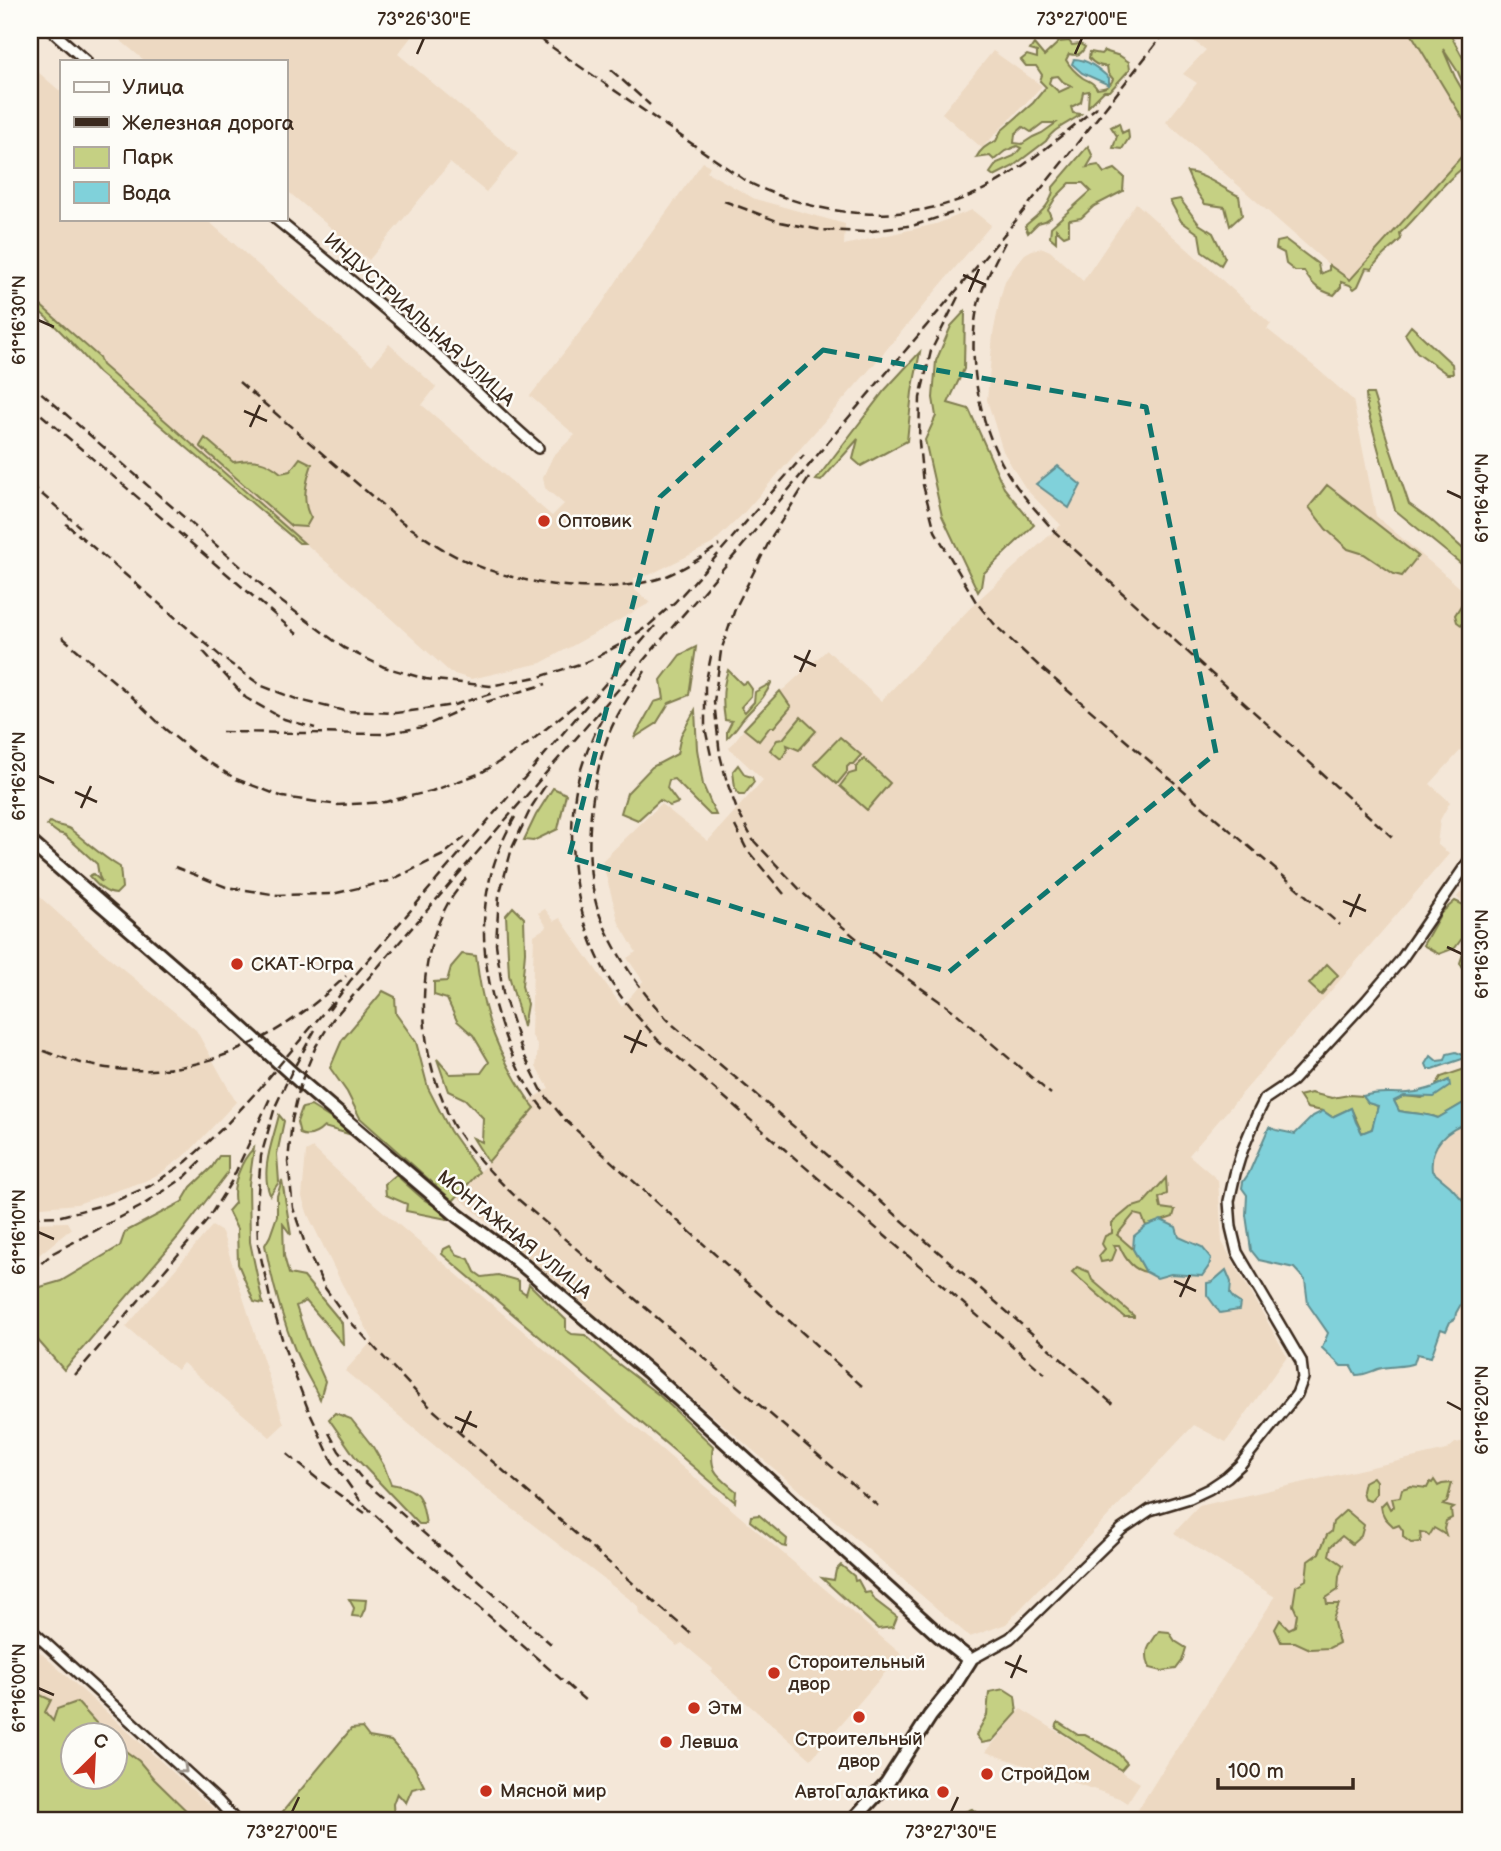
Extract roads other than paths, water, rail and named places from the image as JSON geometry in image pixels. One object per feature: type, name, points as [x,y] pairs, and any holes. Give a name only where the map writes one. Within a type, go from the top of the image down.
[{"type":"street","points":[[51,30],[85,60]]},
{"type":"street","name":"ИНДУСТРИАЛЬНАЯ УЛИЦА","points":[[277,220],[440,357],[538,448]]},
{"type":"street","name":"МОНТАЖНАЯ УЛИЦА","points":[[30,842],[301,1082],[458,1216],[511,1255],[650,1373],[930,1627],[970,1660]]},
{"type":"street","points":[[852,1821],[887,1783],[970,1660],[1010,1638],[1122,1529],[1150,1510],[1190,1499],[1227,1477],[1240,1465],[1297,1394],[1303,1378],[1301,1361],[1237,1252],[1231,1227],[1230,1201],[1242,1151],[1265,1099],[1292,1081],[1376,990],[1401,960],[1471,858]]},
{"type":"street","points":[[30,1629],[218,1801],[236,1821]]},
{"type":"water","points":[[1074,59],[1097,68],[1109,78],[1109,85],[1082,73],[1072,64]]},
{"type":"water","points":[[1058,466],[1081,485],[1069,508],[1036,484]]},
{"type":"water","points":[[1471,1047],[1471,1056],[1428,1069],[1426,1064],[1431,1056],[1437,1061],[1445,1060],[1447,1054],[1456,1052],[1463,1055]]},
{"type":"water","points":[[1449,1080],[1450,1086],[1434,1097],[1404,1096],[1394,1101],[1399,1111],[1438,1118],[1462,1104],[1471,1102],[1471,1122],[1454,1129],[1441,1139],[1433,1153],[1432,1171],[1471,1209],[1471,1281],[1464,1277],[1463,1290],[1466,1295],[1455,1319],[1450,1322],[1446,1331],[1441,1329],[1431,1357],[1417,1354],[1414,1363],[1410,1365],[1356,1375],[1351,1366],[1341,1366],[1322,1348],[1328,1333],[1308,1304],[1305,1280],[1294,1268],[1259,1260],[1251,1250],[1246,1215],[1247,1195],[1242,1188],[1243,1182],[1269,1127],[1295,1134],[1313,1116],[1323,1111],[1332,1117],[1351,1108],[1362,1133],[1372,1129],[1378,1106],[1368,1103],[1363,1096],[1418,1092]]},
{"type":"water","points":[[1161,1220],[1176,1227],[1179,1237],[1202,1247],[1211,1258],[1202,1276],[1171,1274],[1157,1278],[1146,1272],[1133,1249],[1134,1236],[1146,1226]]},
{"type":"water","points":[[1226,1270],[1231,1282],[1230,1294],[1240,1303],[1239,1310],[1220,1313],[1207,1295],[1207,1283]]},
{"type":"railway","points":[[527,30],[746,181],[806,204],[838,211],[902,213],[933,208],[964,198],[1021,167],[1097,107]]},
{"type":"railway","points":[[690,1633],[431,1408],[346,1317],[325,1288],[307,1250],[293,1208],[288,1162],[292,1120],[301,1082],[316,1046],[333,1019],[739,550],[1018,218],[1167,30]]},
{"type":"railway","points":[[1463,30],[1471,43]]},
{"type":"railway","points":[[611,70],[650,105]]},
{"type":"railway","points":[[724,201],[780,222],[821,230],[865,232],[915,225],[958,211]]},
{"type":"railway","points":[[1005,242],[979,301],[975,321],[974,366],[989,434],[1012,480],[1054,531],[1392,837]]},
{"type":"railway","points":[[958,297],[931,351],[920,398],[919,442],[923,485],[935,531],[976,602],[997,627],[1038,665],[1340,925]]},
{"type":"railway","points":[[239,382],[402,522],[449,553],[488,570],[564,586],[616,586],[664,577],[719,545]]},
{"type":"railway","points":[[30,383],[278,599],[344,648],[384,667],[426,679],[490,686],[542,676],[589,661],[648,626],[700,575],[804,455]]},
{"type":"railway","points":[[30,405],[297,634]]},
{"type":"railway","points":[[809,478],[772,536],[735,609],[721,651],[714,702],[720,755],[737,810],[753,840],[805,895],[888,965],[955,1012],[1051,1094]]},
{"type":"railway","points":[[30,484],[80,527]]},
{"type":"railway","points":[[66,524],[224,659],[262,686],[299,700],[345,711],[396,713],[454,705],[493,693]]},
{"type":"railway","points":[[329,1010],[350,981],[655,626]]},
{"type":"railway","points":[[62,637],[165,729],[197,755],[236,779],[283,797],[338,805],[385,802],[432,791],[481,773],[525,746],[586,696]]},
{"type":"railway","points":[[203,651],[246,698],[284,719],[315,728]]},
{"type":"railway","points":[[711,656],[705,686],[705,728],[712,760]]},
{"type":"railway","points":[[645,671],[608,736],[597,777],[590,823],[590,869],[598,910],[611,941],[629,972],[673,1025],[817,1146],[1115,1406]]},
{"type":"railway","points":[[486,702],[546,684]]},
{"type":"railway","points":[[222,732],[382,734],[423,727],[462,709]]},
{"type":"railway","points":[[602,719],[587,751],[577,784],[573,809],[573,860],[582,912],[599,960],[616,990],[658,1040],[1045,1374]]},
{"type":"railway","points":[[545,786],[512,848],[499,896],[496,944],[503,993],[522,1051],[543,1093],[564,1119],[862,1386]]},
{"type":"railway","points":[[515,817],[493,869],[484,921],[485,947],[494,1001],[506,1039],[525,1083],[546,1112]]},
{"type":"railway","points":[[735,826],[747,850],[784,894]]},
{"type":"railway","points":[[175,867],[226,887],[278,895],[332,894],[389,881],[443,855],[465,837]]},
{"type":"railway","points":[[466,878],[447,905],[437,927],[430,950],[424,998],[433,1071],[455,1128],[477,1157],[519,1200],[878,1506]]},
{"type":"railway","points":[[30,1045],[74,1061],[116,1069],[158,1070],[199,1063],[238,1050],[275,1031],[311,1006],[346,976]]},
{"type":"railway","points":[[30,1217],[61,1216],[110,1203],[150,1186],[186,1162],[225,1126],[260,1088],[334,1000]]},
{"type":"railway","points":[[315,1030],[275,1107],[261,1156],[257,1204],[258,1244],[270,1298],[286,1352],[308,1409],[332,1461],[362,1503],[587,1702]]},
{"type":"railway","points":[[75,1375],[206,1222],[231,1182],[271,1096]]},
{"type":"railway","points":[[30,1273],[53,1253],[140,1207],[185,1177],[204,1158]]},
{"type":"railway","points":[[329,1433],[339,1451],[364,1481],[551,1644]]},
{"type":"railway","points":[[287,1454],[365,1513]]},
{"type":"place","name":"Оптовик","points":[[544,521]]},
{"type":"place","name":"СКАТ-Югра","points":[[237,964]]},
{"type":"place","name":"Стороительный двор","points":[[774,1673]]},
{"type":"place","name":"Этм","points":[[694,1708]]},
{"type":"place","name":"Строительный двор","points":[[859,1717]]},
{"type":"place","name":"Левша","points":[[666,1742]]},
{"type":"place","name":"СтройДом","points":[[987,1774]]},
{"type":"place","name":"Мясной мир","points":[[486,1791]]},
{"type":"place","name":"АвтоГалактика","points":[[943,1792]]}]
